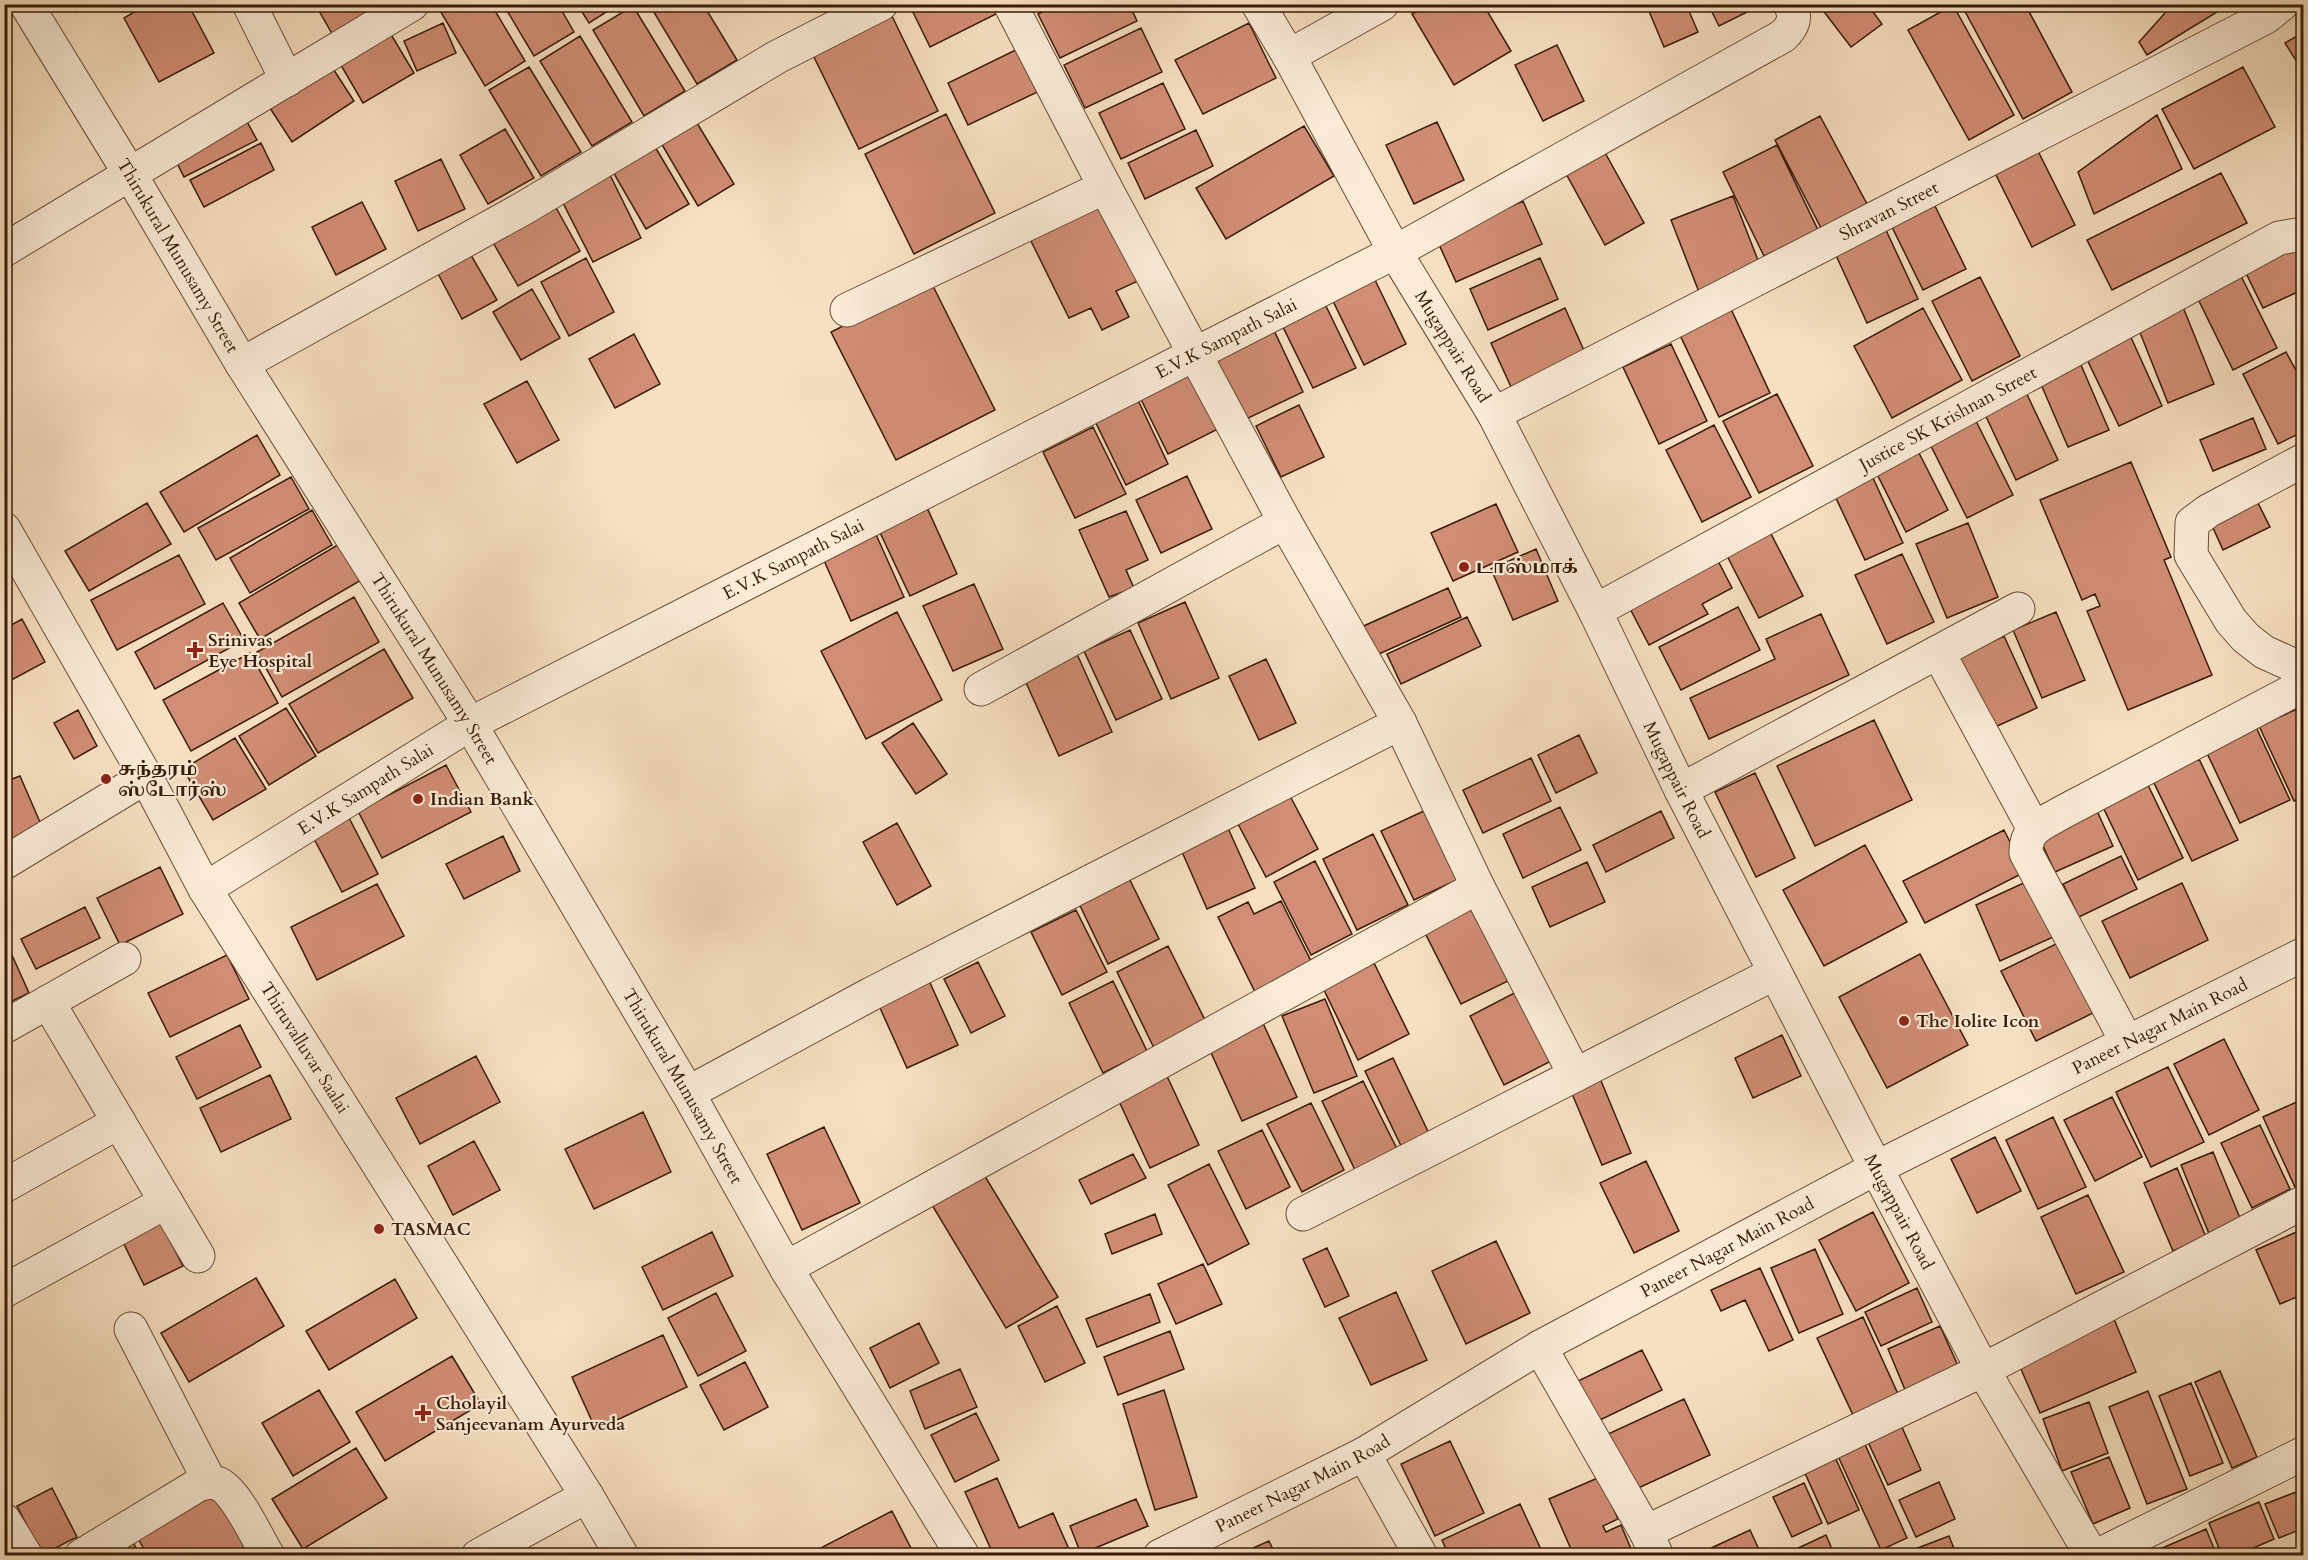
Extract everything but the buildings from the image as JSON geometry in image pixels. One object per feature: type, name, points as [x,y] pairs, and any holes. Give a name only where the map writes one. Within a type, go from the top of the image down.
[{"type":"street","name":"Thirukural Munusamy Street","points":[[26,4],[242,364],[470,724],[688,1093],[786,1268],[963,1556]]},
{"type":"street","points":[[249,4],[287,80]]},
{"type":"street","points":[[4,250],[412,4]]},
{"type":"street","points":[[242,364],[524,208],[777,57],[881,4]]},
{"type":"street","points":[[1010,4],[1105,187],[1286,522],[1400,723],[1478,887],[1575,1074]]},
{"type":"street","name":"Mugappair Road","points":[[1258,4],[1289,56],[1395,252],[1494,414],[1595,610],[1682,790],[1876,1168],[1983,1370],[2092,1556]]},
{"type":"street","points":[[1289,56],[1382,4]]},
{"type":"street","name":"E.V.K Sampath Salai","points":[[204,889],[470,724],[1395,252],[1783,36],[1792,26],[1794,17],[1790,4]]},
{"type":"street","name":"Shravan Street","points":[[1494,414],[2255,22],[2282,4]]},
{"type":"street","points":[[847,310],[1105,187]]},
{"type":"street","name":"Justice SK Krishnan Street","points":[[1595,610],[2279,238],[2297,235],[2304,237]]},
{"type":"street","points":[[2304,460],[2208,511],[2192,523],[2190,537],[2191,555],[2231,621],[2246,638],[2264,652],[2304,670]]},
{"type":"street","points":[[981,689],[1286,522]]},
{"type":"street","name":"Thiruvalluvar Saalai","points":[[4,529],[146,777],[204,889],[587,1496],[622,1556]]},
{"type":"street","points":[[1682,790],[2018,609]]},
{"type":"street","points":[[1938,652],[2034,829]]},
{"type":"street","points":[[2127,1042],[2026,853],[2027,837],[2034,829],[2304,685]]},
{"type":"street","points":[[688,1093],[871,994],[1400,723]]},
{"type":"street","points":[[4,863],[146,777]]},
{"type":"street","points":[[786,1268],[1478,887]]},
{"type":"street","name":"Paneer Nagar Main Road","points":[[1160,1556],[1364,1454],[1540,1347],[1876,1168],[2304,954]]},
{"type":"street","points":[[4,1027],[124,959]]},
{"type":"street","points":[[1303,1214],[1775,973]]},
{"type":"street","points":[[48,1002],[198,1256]]},
{"type":"street","points":[[4,1186],[119,1122]]},
{"type":"street","points":[[4,1291],[166,1202]]},
{"type":"street","points":[[1540,1347],[1652,1544],[2304,1202]]},
{"type":"street","points":[[131,1329],[210,1482]]},
{"type":"street","points":[[2097,1556],[2304,1453]]},
{"type":"street","points":[[1364,1454],[1421,1556]]},
{"type":"street","points":[[81,1556],[198,1485],[210,1482],[223,1487],[232,1496],[268,1556]]},
{"type":"street","points":[[478,1556],[587,1496]]},
{"type":"street","points":[[4,1520],[26,1556]]},
{"type":"place","name":"டாஸ்மாக்","points":[[1464,567]]},
{"type":"place","name":"Srinivas Eye Hospital","points":[[195,650]]},
{"type":"place","name":"சுந்தரம் ஸ்டோர்ஸ்","points":[[106,779]]},
{"type":"place","name":"Indian Bank","points":[[418,799]]},
{"type":"place","name":"The Iolite Icon","points":[[1904,1021]]},
{"type":"place","name":"TASMAC","points":[[379,1229]]},
{"type":"place","name":"Cholayil Sanjeevanam Ayurveda","points":[[423,1413]]}]
